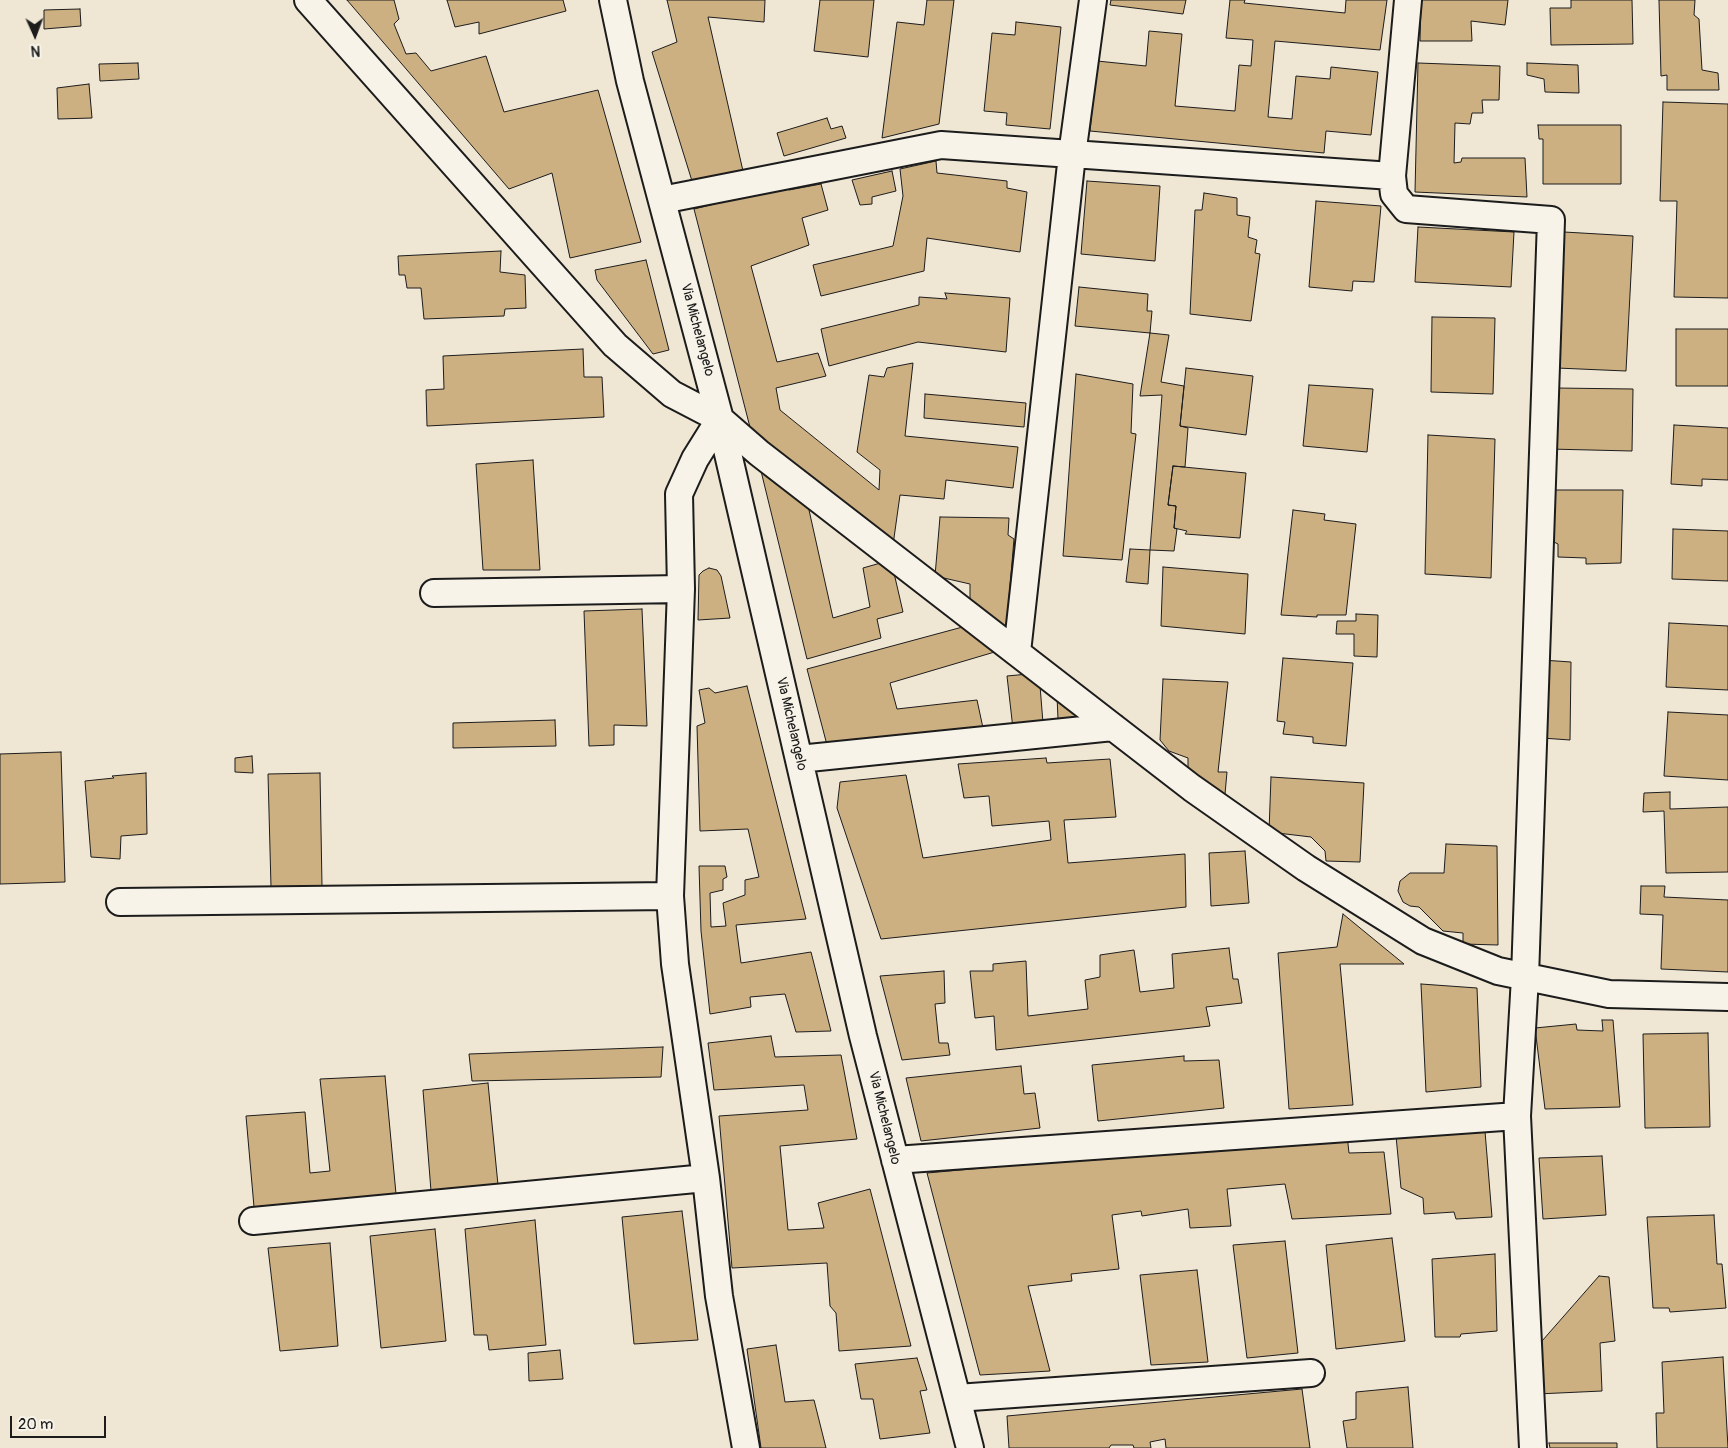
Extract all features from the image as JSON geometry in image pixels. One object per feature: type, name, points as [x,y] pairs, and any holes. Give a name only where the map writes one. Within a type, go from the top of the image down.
[{"type":"street","points":[[308,0],[616,345],[672,394],[720,419],[759,453],[1192,788],[1306,868],[1422,941],[1498,970],[1609,994],[1728,997]]},
{"type":"street","name":"Via Michelangelo","points":[[613,0],[630,81],[720,419],[863,1036],[970,1448]]},
{"type":"street","points":[[1017,652],[1072,155],[1093,0]]},
{"type":"street","points":[[1408,0],[1392,176],[1394,194],[1406,209],[1551,220],[1525,976],[1517,1116],[1533,1448]]},
{"type":"street","points":[[662,200],[940,145],[1392,176]]},
{"type":"street","points":[[720,419],[696,459],[679,494],[681,589],[670,896],[676,964],[706,1178],[719,1296],[746,1448]]},
{"type":"street","points":[[434,593],[681,589]]},
{"type":"street","points":[[799,759],[1113,727]]},
{"type":"street","points":[[120,902],[670,896]]},
{"type":"street","points":[[895,1160],[1517,1116]]},
{"type":"street","points":[[253,1221],[706,1178]]},
{"type":"street","points":[[957,1398],[1311,1373]]},
{"type":"building","points":[[347,0],[394,0],[399,19],[394,24],[406,54],[416,53],[431,71],[486,56],[504,112],[598,90],[641,242],[570,258],[552,173],[509,189]]},
{"type":"building","points":[[447,0],[563,0],[566,11],[479,34],[479,22],[455,27]]},
{"type":"building","points":[[667,0],[765,0],[764,22],[708,17],[743,171],[692,181],[652,52],[677,42]]},
{"type":"building","points":[[820,0],[874,0],[868,57],[814,51]]},
{"type":"building","points":[[927,0],[954,0],[939,124],[882,138],[897,22],[924,25]]},
{"type":"building","points":[[1111,0],[1186,0],[1183,14],[1110,5]]},
{"type":"building","points":[[1230,0],[1245,0],[1244,3],[1345,13],[1346,0],[1387,0],[1380,50],[1275,41],[1268,117],[1292,119],[1296,76],[1330,79],[1331,67],[1378,72],[1371,135],[1326,131],[1324,153],[1090,131],[1097,61],[1146,66],[1149,31],[1182,34],[1175,106],[1235,111],[1239,65],[1251,66],[1253,40],[1226,38]]},
{"type":"building","points":[[1421,0],[1508,0],[1505,25],[1471,21],[1472,41],[1420,41]]},
{"type":"building","points":[[1571,0],[1632,0],[1633,44],[1551,45],[1550,8],[1571,8]]},
{"type":"building","points":[[1659,0],[1695,0],[1694,15],[1699,19],[1702,70],[1718,73],[1719,90],[1667,90],[1667,75],[1661,76]]},
{"type":"building","points":[[80,9],[81,26],[44,29],[44,10]]},
{"type":"building","points":[[1016,22],[1061,27],[1050,129],[1006,125],[1007,113],[984,111],[992,33],[1015,35]]},
{"type":"building","points":[[138,63],[139,79],[100,81],[99,64]]},
{"type":"building","points":[[1418,63],[1500,66],[1499,100],[1482,100],[1483,113],[1472,113],[1470,124],[1455,123],[1454,163],[1461,162],[1462,158],[1525,158],[1527,197],[1415,192]]},
{"type":"building","points":[[1527,63],[1578,65],[1579,93],[1545,92],[1544,79],[1527,75]]},
{"type":"building","points":[[89,84],[92,118],[58,119],[57,88]]},
{"type":"building","points":[[1663,102],[1728,104],[1728,298],[1674,297],[1677,201],[1660,201]]},
{"type":"building","points":[[827,118],[831,129],[842,126],[846,138],[784,156],[777,133]]},
{"type":"building","points":[[1538,125],[1621,125],[1621,184],[1543,184],[1543,139],[1539,139]]},
{"type":"building","points":[[936,161],[937,173],[1007,181],[1007,188],[1027,192],[1020,252],[927,238],[924,271],[821,296],[813,265],[893,246],[903,196],[900,169]]},
{"type":"building","points":[[892,171],[896,191],[872,197],[872,204],[860,205],[852,180]]},
{"type":"building","points":[[1087,181],[1160,186],[1155,261],[1081,254]]},
{"type":"building","points":[[821,184],[828,210],[802,218],[809,245],[751,266],[777,362],[818,353],[826,376],[776,388],[780,410],[879,490],[880,470],[857,452],[869,375],[884,377],[887,368],[913,363],[905,436],[1018,447],[1013,488],[946,480],[944,499],[900,495],[893,545],[753,439],[694,209],[788,186],[789,190]]},
{"type":"building","points":[[1204,193],[1237,198],[1237,215],[1250,217],[1248,237],[1257,240],[1255,253],[1260,254],[1251,321],[1190,314],[1195,210],[1202,210]]},
{"type":"building","points":[[1316,201],[1381,206],[1374,282],[1353,281],[1352,291],[1309,287]]},
{"type":"building","points":[[1418,227],[1514,232],[1511,287],[1415,282]]},
{"type":"building","points":[[1564,232],[1633,236],[1626,371],[1557,368]]},
{"type":"building","points":[[501,251],[500,272],[525,275],[526,308],[505,309],[504,316],[424,319],[421,288],[407,288],[405,275],[399,275],[398,256]]},
{"type":"building","points":[[646,260],[669,350],[653,354],[597,280],[595,270]]},
{"type":"building","points":[[1079,287],[1148,294],[1147,311],[1152,311],[1150,333],[1075,326]]},
{"type":"building","points":[[945,293],[1010,298],[1006,352],[918,342],[829,366],[821,329],[919,305],[919,297],[947,299]]},
{"type":"building","points":[[1432,317],[1495,318],[1493,394],[1431,392]]},
{"type":"building","points":[[1676,329],[1728,329],[1728,386],[1676,386]]},
{"type":"building","points":[[1150,333],[1169,335],[1161,382],[1184,386],[1180,426],[1188,428],[1185,467],[1173,466],[1168,505],[1176,506],[1174,528],[1177,529],[1174,551],[1150,550],[1162,395],[1140,396]]},
{"type":"building","points":[[583,349],[584,377],[602,377],[604,417],[427,426],[426,390],[444,389],[443,356]]},
{"type":"building","points":[[1186,368],[1253,376],[1246,435],[1180,426]]},
{"type":"building","points":[[1076,374],[1133,384],[1131,433],[1136,434],[1122,560],[1063,556]]},
{"type":"building","points":[[1309,385],[1373,389],[1367,452],[1303,446]]},
{"type":"building","points":[[1555,388],[1633,389],[1632,451],[1549,449]]},
{"type":"building","points":[[925,394],[1026,403],[1024,427],[924,418]]},
{"type":"building","points":[[1674,425],[1728,428],[1728,480],[1702,479],[1702,486],[1671,484]]},
{"type":"building","points":[[1428,435],[1495,439],[1491,578],[1425,574]]},
{"type":"building","points":[[533,460],[540,570],[483,570],[476,464]]},
{"type":"building","points":[[1173,466],[1246,473],[1240,538],[1185,534],[1187,531],[1174,528],[1176,506],[1168,505]]},
{"type":"building","points":[[760,467],[805,492],[833,618],[870,607],[863,568],[891,560],[903,612],[877,619],[881,638],[807,659]]},
{"type":"building","points":[[1554,490],[1623,490],[1621,563],[1586,564],[1586,558],[1558,557],[1558,544],[1554,542]]},
{"type":"building","points":[[1293,510],[1325,514],[1324,520],[1356,524],[1346,615],[1317,615],[1317,617],[1281,615]]},
{"type":"building","points":[[940,517],[1009,518],[1008,535],[1014,539],[1006,633],[970,603],[970,584],[935,576]]},
{"type":"building","points":[[1673,529],[1728,531],[1728,581],[1672,579]]},
{"type":"building","points":[[1130,549],[1150,550],[1148,584],[1126,582]]},
{"type":"building","points":[[1163,567],[1248,574],[1245,634],[1161,626]]},
{"type":"building","points":[[709,568],[717,570],[721,576],[730,618],[698,620],[699,575]]},
{"type":"building","points":[[642,609],[647,726],[614,725],[614,745],[589,746],[584,611]]},
{"type":"building","points":[[1356,614],[1378,615],[1377,657],[1354,656],[1354,634],[1336,634],[1337,621],[1356,621]]},
{"type":"building","points":[[1669,623],[1728,626],[1728,690],[1666,687]]},
{"type":"building","points":[[970,625],[998,651],[890,683],[897,709],[977,700],[983,728],[827,745],[807,669]]},
{"type":"building","points":[[1283,658],[1353,663],[1346,746],[1313,743],[1313,737],[1283,734],[1285,722],[1277,721]]},
{"type":"building","points":[[1542,660],[1571,662],[1570,740],[1542,738]]},
{"type":"building","points":[[1039,673],[1043,723],[1013,729],[1007,676]]},
{"type":"building","points":[[1163,679],[1228,682],[1218,772],[1227,772],[1225,794],[1188,770],[1188,758],[1169,751],[1160,740]]},
{"type":"building","points":[[747,686],[806,919],[736,925],[741,963],[811,952],[831,1031],[796,1032],[785,994],[750,997],[751,1007],[710,1014],[701,931],[699,866],[725,866],[727,877],[723,879],[723,890],[710,893],[711,927],[726,926],[723,903],[745,895],[745,880],[759,877],[748,829],[700,831],[697,726],[705,723],[699,690],[709,688],[715,693]]},
{"type":"building","points":[[1057,696],[1081,718],[1058,719]]},
{"type":"building","points":[[1668,712],[1728,715],[1728,780],[1664,776]]},
{"type":"building","points":[[555,720],[556,746],[453,748],[453,723]]},
{"type":"building","points":[[61,752],[65,882],[0,884],[0,754]]},
{"type":"building","points":[[252,756],[253,773],[235,772],[235,758]]},
{"type":"building","points":[[1046,758],[1047,763],[1110,759],[1116,817],[1064,820],[1068,863],[1185,854],[1186,907],[881,939],[837,808],[840,782],[906,775],[923,858],[1051,840],[1049,821],[992,826],[989,796],[964,798],[958,764]]},
{"type":"building","points":[[146,773],[147,834],[121,836],[120,859],[91,857],[85,781]]},
{"type":"building","points":[[320,773],[322,886],[271,887],[268,774]]},
{"type":"building","points":[[1271,777],[1364,783],[1360,862],[1326,861],[1325,851],[1311,837],[1269,832]]},
{"type":"building","points":[[1670,792],[1670,809],[1728,807],[1728,872],[1666,873],[1664,811],[1643,812],[1644,793]]},
{"type":"building","points":[[1446,844],[1497,846],[1498,945],[1463,944],[1463,933],[1443,931],[1419,907],[1410,906],[1403,902],[1398,891],[1400,881],[1410,873],[1444,873]]},
{"type":"building","points":[[1245,851],[1249,903],[1211,906],[1209,853]]},
{"type":"building","points":[[1641,886],[1665,886],[1664,897],[1728,900],[1728,972],[1661,969],[1663,915],[1640,914]]},
{"type":"building","points":[[1343,914],[1404,964],[1340,964],[1353,1105],[1289,1109],[1278,953],[1337,947]]},
{"type":"building","points":[[1229,948],[1233,979],[1238,979],[1242,1003],[1206,1007],[1210,1026],[996,1050],[994,1016],[975,1018],[970,971],[993,971],[993,964],[1026,961],[1028,1016],[1088,1009],[1085,980],[1100,977],[1100,955],[1134,950],[1140,992],[1174,988],[1172,954]]},
{"type":"building","points":[[944,971],[945,1003],[935,1004],[939,1043],[948,1043],[950,1055],[902,1060],[880,976]]},
{"type":"building","points":[[1421,984],[1477,988],[1481,1087],[1426,1092]]},
{"type":"building","points":[[1602,1020],[1613,1020],[1620,1107],[1545,1109],[1535,1028],[1576,1024],[1577,1030],[1603,1031]]},
{"type":"building","points":[[1708,1033],[1710,1127],[1645,1128],[1643,1034]]},
{"type":"building","points":[[771,1036],[775,1057],[841,1055],[857,1139],[780,1146],[788,1230],[824,1228],[818,1203],[870,1189],[911,1346],[839,1351],[836,1313],[830,1306],[827,1263],[732,1268],[719,1116],[808,1110],[804,1085],[714,1090],[708,1043]]},
{"type":"building","points":[[663,1047],[661,1077],[472,1081],[469,1054]]},
{"type":"building","points":[[1184,1056],[1184,1061],[1219,1060],[1224,1108],[1098,1121],[1092,1065]]},
{"type":"building","points":[[1021,1066],[1024,1094],[1035,1093],[1040,1128],[921,1141],[906,1078]]},
{"type":"building","points":[[385,1076],[396,1194],[254,1207],[246,1116],[305,1112],[310,1173],[330,1171],[320,1079]]},
{"type":"building","points":[[488,1083],[498,1185],[431,1191],[423,1090]]},
{"type":"building","points":[[1485,1131],[1492,1217],[1456,1219],[1454,1212],[1424,1214],[1423,1198],[1401,1188],[1396,1136]]},
{"type":"building","points":[[1347,1135],[1349,1153],[1384,1152],[1391,1214],[1292,1219],[1285,1184],[1227,1189],[1231,1226],[1190,1228],[1188,1209],[1142,1216],[1141,1211],[1112,1215],[1119,1269],[1071,1274],[1072,1281],[1028,1286],[1050,1371],[980,1375],[927,1173]]},
{"type":"building","points":[[1602,1156],[1606,1215],[1543,1219],[1539,1158]]},
{"type":"building","points":[[682,1211],[698,1340],[634,1344],[622,1217]]},
{"type":"building","points":[[1714,1215],[1717,1264],[1722,1264],[1726,1308],[1670,1312],[1669,1308],[1653,1308],[1647,1217]]},
{"type":"building","points":[[535,1220],[546,1345],[489,1350],[487,1335],[474,1335],[465,1229]]},
{"type":"building","points":[[435,1229],[446,1341],[381,1348],[370,1236]]},
{"type":"building","points":[[1392,1238],[1405,1341],[1336,1349],[1326,1245]]},
{"type":"building","points":[[1285,1241],[1298,1353],[1247,1358],[1233,1245]]},
{"type":"building","points":[[330,1243],[338,1346],[280,1351],[268,1248]]},
{"type":"building","points":[[1495,1254],[1497,1331],[1461,1334],[1460,1337],[1435,1337],[1432,1259]]},
{"type":"building","points":[[1197,1270],[1208,1362],[1151,1365],[1140,1275]]},
{"type":"building","points":[[1599,1276],[1609,1277],[1615,1341],[1600,1343],[1602,1391],[1537,1394],[1535,1349]]},
{"type":"building","points":[[776,1345],[785,1402],[814,1400],[826,1448],[761,1448],[747,1349]]},
{"type":"building","points":[[560,1350],[563,1379],[529,1381],[528,1353]]},
{"type":"building","points":[[1723,1357],[1728,1448],[1657,1448],[1656,1413],[1664,1413],[1662,1362]]},
{"type":"building","points":[[917,1358],[927,1390],[920,1391],[930,1433],[880,1439],[873,1399],[861,1399],[855,1364]]},
{"type":"building","points":[[1408,1387],[1413,1448],[1347,1448],[1343,1421],[1356,1419],[1356,1392]]},
{"type":"building","points":[[1302,1389],[1310,1448],[1166,1448],[1165,1439],[1150,1442],[1151,1448],[1134,1448],[1133,1445],[1111,1445],[1109,1448],[1009,1448],[1007,1416]]},
{"type":"building","points":[[1549,1443],[1617,1443],[1617,1448],[1550,1448]]}]
